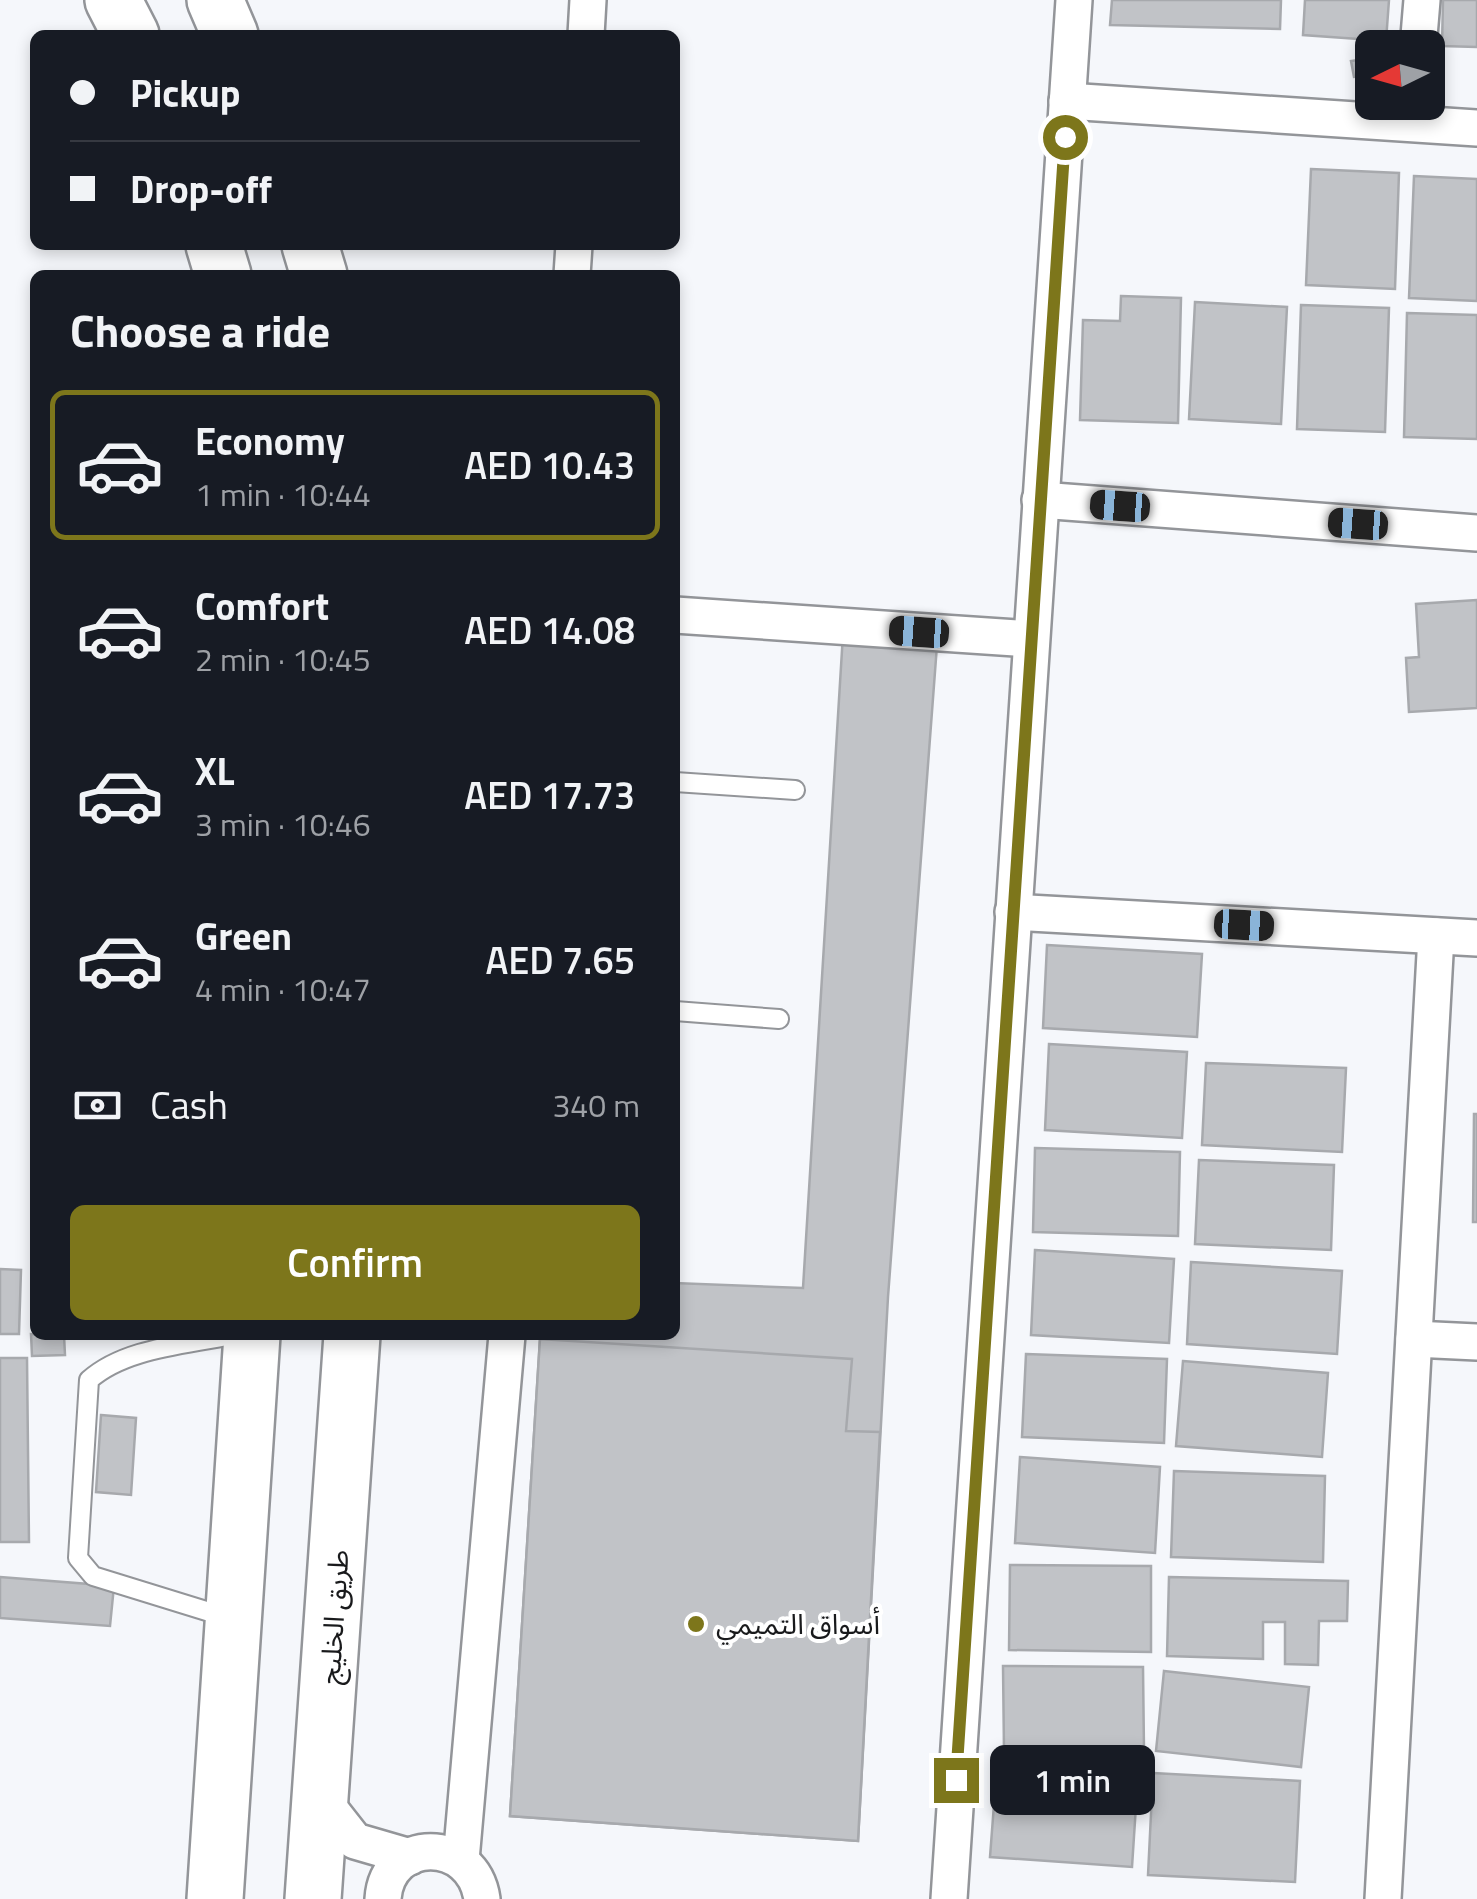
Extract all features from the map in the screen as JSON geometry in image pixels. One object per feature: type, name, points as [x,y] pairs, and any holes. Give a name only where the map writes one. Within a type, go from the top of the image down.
[{"type":"main road","points":[[215,0],[228,30]]},
{"type":"main road","points":[[214,1899],[252,1340]]},
{"type":"main road","name":"طريق الخليج","points":[[313,1899],[352,1340]]},
{"type":"street","points":[[586,30],[588,0]]},
{"type":"street","points":[[948,1899],[1074,0]]},
{"type":"street","points":[[1420,30],[1422,0]]},
{"type":"street","points":[[1068,100],[1355,111]]},
{"type":"street","points":[[1443,120],[1477,128]]},
{"type":"street","points":[[1040,500],[1477,532]]},
{"type":"street","points":[[680,614],[1030,640]]},
{"type":"street","points":[[1013,912],[1477,938]]},
{"type":"street","points":[[1383,1899],[1436,936]]},
{"type":"street","points":[[1414,1339],[1477,1342]]},
{"type":"street","points":[[461,1860],[507,1340]]},
{"type":"street","points":[[322,1800],[355,1841],[410,1857],[436,1852],[461,1860],[478,1882],[482,1899]]},
{"type":"street","points":[[383,1899],[388,1878],[410,1857]]},
{"type":"lane","points":[[680,782],[795,790]]},
{"type":"lane","points":[[680,1010],[779,1019]]},
{"type":"lane","points":[[209,1340],[124,1359],[103,1368],[89,1380],[78,1558],[94,1576],[233,1619]]},
{"type":"building","points":[[1112,0],[1281,0],[1280,29],[1110,25]]},
{"type":"building","points":[[1305,0],[1389,0],[1387,30],[1355,30],[1355,39],[1303,35]]},
{"type":"building","points":[[1443,0],[1477,0],[1477,47],[1445,46]]},
{"type":"building","points":[[1311,169],[1399,173],[1395,289],[1306,285]]},
{"type":"building","points":[[1414,176],[1477,179],[1477,301],[1409,298]]},
{"type":"building","points":[[1121,296],[1181,298],[1178,423],[1080,420],[1083,320],[1120,321]]},
{"type":"building","points":[[1195,302],[1287,307],[1281,424],[1189,419]]},
{"type":"building","points":[[1301,305],[1389,308],[1385,432],[1297,429]]},
{"type":"building","points":[[1407,313],[1477,315],[1477,439],[1404,437]]},
{"type":"building","points":[[1477,600],[1477,708],[1409,712],[1406,658],[1419,657],[1416,604]]},
{"type":"building","name":"أسواق التميمي","points":[[843,634],[937,645],[888,1297],[858,1841],[510,1816],[540,1340],[680,1340],[680,1283],[803,1288]]},
{"type":"building","points":[[1047,945],[1202,954],[1197,1037],[1043,1028]]},
{"type":"building","points":[[1049,1044],[1187,1052],[1182,1138],[1045,1130]]},
{"type":"building","points":[[1206,1063],[1346,1068],[1342,1152],[1202,1145]]},
{"type":"building","points":[[1477,1114],[1477,1222],[1473,1222]]},
{"type":"building","points":[[1035,1148],[1180,1152],[1178,1236],[1033,1232]]},
{"type":"building","points":[[1199,1160],[1334,1165],[1331,1250],[1195,1244]]},
{"type":"building","points":[[1035,1250],[1174,1259],[1169,1343],[1031,1335]]},
{"type":"building","points":[[1191,1262],[1342,1271],[1337,1354],[1187,1344]]},
{"type":"building","points":[[0,1269],[21,1270],[19,1334],[0,1334]]},
{"type":"building","points":[[31,1340],[64,1340],[65,1355],[32,1356]]},
{"type":"building","name":"أسواق التميمي","points":[[540,1340],[852,1359],[846,1431],[880,1432],[858,1841],[510,1816]]},
{"type":"building","points":[[1026,1354],[1167,1359],[1164,1443],[1022,1437]]},
{"type":"building","points":[[0,1358],[27,1358],[29,1542],[0,1542]]},
{"type":"building","points":[[1183,1361],[1328,1373],[1322,1457],[1176,1446]]},
{"type":"building","points":[[101,1415],[136,1418],[131,1495],[96,1492]]},
{"type":"building","points":[[1020,1457],[1160,1467],[1155,1553],[1015,1543]]},
{"type":"building","points":[[1174,1471],[1325,1476],[1323,1562],[1171,1557]]},
{"type":"building","points":[[1010,1565],[1151,1566],[1151,1652],[1009,1650]]},
{"type":"building","points":[[0,1577],[114,1586],[110,1626],[0,1618]]},
{"type":"building","points":[[1169,1577],[1348,1581],[1347,1621],[1319,1621],[1318,1665],[1285,1664],[1285,1622],[1263,1622],[1263,1659],[1167,1656]]},
{"type":"building","points":[[1003,1666],[1143,1667],[1144,1750],[1004,1751]]},
{"type":"building","points":[[1164,1671],[1309,1687],[1301,1767],[1156,1751]]},
{"type":"building","points":[[997,1765],[1138,1775],[1132,1867],[990,1857]]},
{"type":"building","points":[[1153,1773],[1300,1781],[1295,1882],[1148,1875]]},
{"type":"place","name":"أسواق التميمي","points":[[696,1624]]},
{"type":"route","points":[[956,1780],[1065,137]]}]
